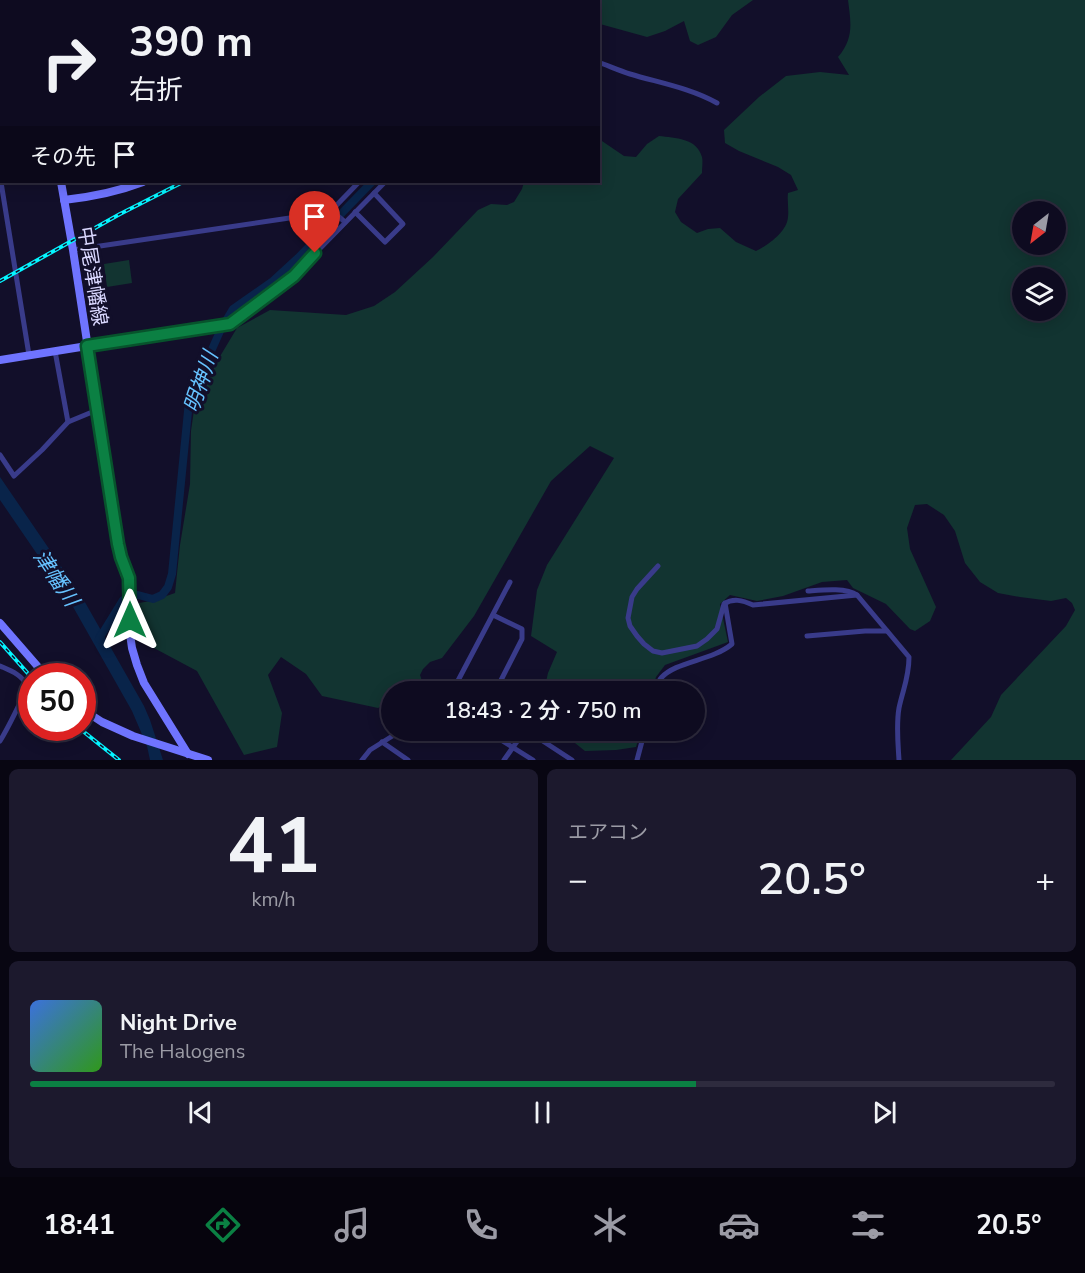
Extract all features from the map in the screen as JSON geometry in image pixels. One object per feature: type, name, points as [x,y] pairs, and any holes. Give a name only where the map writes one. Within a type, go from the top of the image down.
[{"type":"main road","name":"中尾津幡線","points":[[61,183],[118,544],[129,578],[132,648],[144,683],[188,754]]},
{"type":"main road","points":[[64,200],[100,195],[140,183]]},
{"type":"main road","points":[[0,360],[87,346]]},
{"type":"main road","points":[[0,623],[35,663]]},
{"type":"main road","points":[[96,718],[133,736],[208,760]]},
{"type":"street","points":[[600,63],[630,74],[679,87],[717,103]]},
{"type":"street","points":[[1,183],[29,355]]},
{"type":"street","points":[[334,212],[358,183]]},
{"type":"street","points":[[87,346],[230,324],[294,276],[344,221],[384,183]]},
{"type":"street","points":[[355,212],[385,242],[403,224],[374,193]]},
{"type":"street","points":[[73,250],[330,212],[334,212],[344,221]]},
{"type":"street","points":[[55,351],[68,422]]},
{"type":"street","points":[[0,455],[14,476],[68,422],[98,410]]},
{"type":"street","points":[[658,566],[636,589],[628,618],[630,626],[644,644],[653,651],[662,653],[697,646],[707,639],[717,629],[724,604],[729,601],[736,600],[753,604],[857,595]]},
{"type":"street","points":[[460,681],[510,582]]},
{"type":"street","points":[[808,591],[852,591],[909,657],[909,671],[899,708],[897,735],[899,760]]},
{"type":"street","points":[[660,681],[673,669],[703,660],[732,644],[725,603]]},
{"type":"street","points":[[493,615],[522,628],[522,639],[501,681]]},
{"type":"street","points":[[807,636],[865,631],[887,632]]},
{"type":"street","points":[[0,666],[17,674],[26,683],[19,706],[0,741]]},
{"type":"street","points":[[502,741],[533,760]]},
{"type":"street","points":[[504,760],[517,741]]},
{"type":"street","points":[[540,741],[562,757],[572,760]]},
{"type":"street","points":[[637,760],[642,741]]},
{"type":"street","points":[[362,760],[370,750],[382,742],[408,760]]},
{"type":"green space","points":[[600,0],[753,0],[732,15],[716,37],[698,45],[690,41],[684,21],[647,37],[600,24]]},
{"type":"green space","points":[[848,0],[1085,0],[1085,760],[951,760],[991,717],[1001,695],[1066,626],[1075,610],[1066,598],[1051,601],[998,593],[980,582],[965,563],[955,531],[944,515],[927,504],[915,505],[907,528],[910,549],[936,607],[930,621],[915,631],[910,629],[886,604],[853,588],[847,580],[822,582],[783,596],[757,601],[730,595],[720,604],[728,642],[665,665],[655,681],[546,681],[557,652],[531,636],[537,590],[547,565],[614,458],[590,446],[551,481],[474,616],[442,658],[430,662],[423,669],[420,675],[422,681],[381,681],[381,706],[378,708],[322,696],[306,674],[281,657],[268,675],[282,713],[277,747],[244,755],[197,671],[139,640],[134,604],[175,593],[190,484],[191,431],[195,403],[237,328],[270,310],[346,315],[374,306],[395,292],[433,257],[478,210],[491,204],[507,205],[514,202],[524,183],[600,183],[600,140],[624,156],[636,157],[647,144],[659,136],[685,140],[695,146],[702,157],[702,173],[678,199],[675,212],[681,222],[697,233],[720,228],[736,242],[756,251],[781,233],[787,223],[788,193],[798,190],[791,175],[725,143],[724,130],[759,97],[786,76],[820,72],[849,75],[838,57],[847,43],[850,30]]},
{"type":"green space","points":[[129,260],[132,283],[107,287],[104,264]]},
{"type":"green space","points":[[572,741],[638,741],[636,747],[585,751]]},
{"type":"water","name":"津幡川","points":[[0,477],[82,597],[144,706],[163,760],[150,760],[147,746],[132,711],[72,605],[0,500]]},
{"type":"waterway","name":"明神川","points":[[99,639],[123,600],[138,595],[153,599],[162,595],[168,587],[172,574],[189,401],[221,329],[233,309],[273,281],[371,183]]},
{"type":"railway","points":[[0,281],[181,183]]},
{"type":"railway","points":[[0,642],[19,663]]},
{"type":"railway","points":[[95,741],[119,760]]},
{"type":"route","points":[[130,620],[129,578],[118,544],[87,346],[230,324],[294,276],[315,253]]}]
